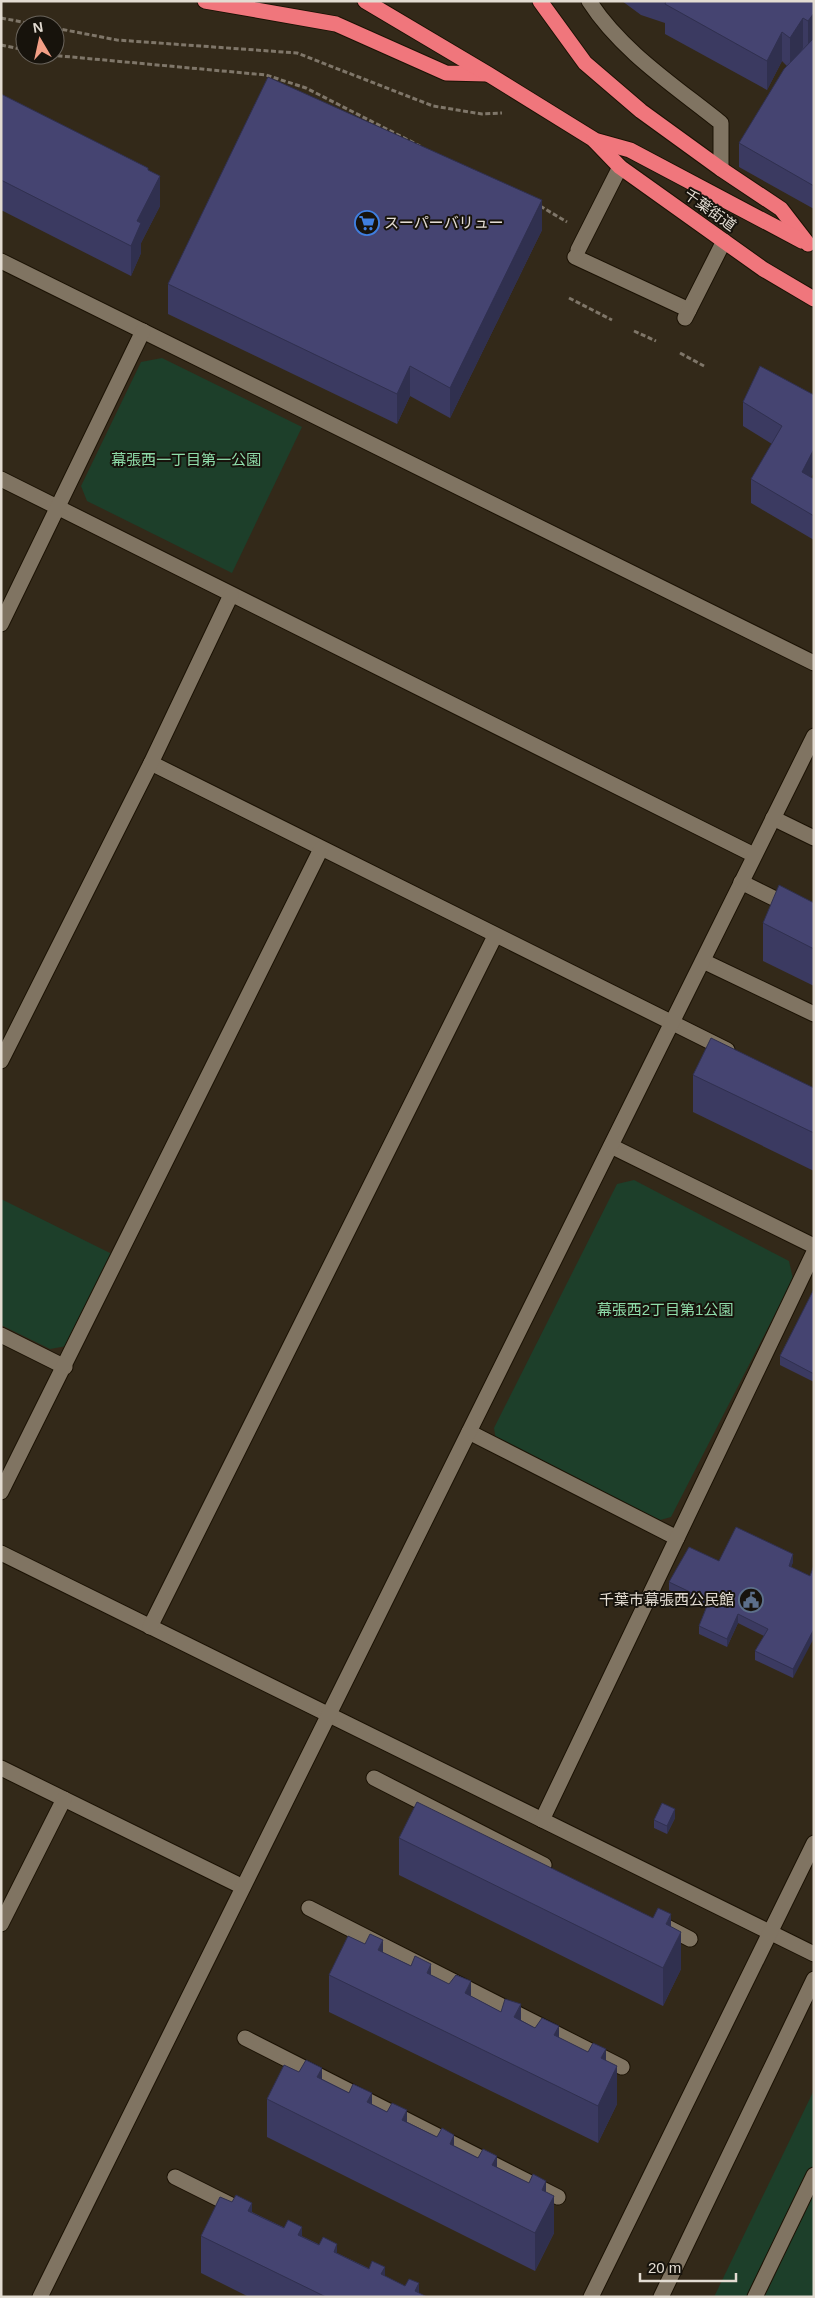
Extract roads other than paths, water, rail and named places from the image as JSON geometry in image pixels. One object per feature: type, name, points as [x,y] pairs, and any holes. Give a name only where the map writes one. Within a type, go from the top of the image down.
[{"type":"highway","points":[[205,1],[336,24],[446,73],[488,74]]},
{"type":"highway","name":"千葉街道","points":[[364,1],[593,139],[620,167],[763,269],[814,299]]},
{"type":"highway","points":[[540,1],[585,63],[641,111],[721,169],[781,209],[811,245]]},
{"type":"highway","name":"千葉街道","points":[[593,139],[630,150],[811,245]]},
{"type":"street","points":[[589,1],[598,16],[622,41],[654,70],[721,123],[721,169]]},
{"type":"street","points":[[620,167],[577,253],[686,315],[724,241]]},
{"type":"street","points":[[1,261],[814,663]]},
{"type":"street","points":[[1,624],[143,332]]},
{"type":"street","points":[[1,479],[754,855]]},
{"type":"street","points":[[1,1061],[151,764],[231,595]]},
{"type":"street","points":[[40,2297],[814,736]]},
{"type":"street","points":[[151,764],[743,1059]]},
{"type":"street","points":[[772,818],[814,838]]},
{"type":"street","points":[[1,1492],[65,1367],[321,849]]},
{"type":"street","points":[[741,882],[814,918]]},
{"type":"street","points":[[150,1627],[494,936]]},
{"type":"street","points":[[703,961],[814,1014]]},
{"type":"street","points":[[611,1146],[814,1246]]},
{"type":"street","points":[[542,1820],[814,1252]]},
{"type":"street","points":[[1,1335],[65,1367]]},
{"type":"street","points":[[469,1432],[677,1538]]},
{"type":"street","points":[[1,1553],[814,1954]]},
{"type":"street","points":[[1,1768],[243,1887]]},
{"type":"street","points":[[374,1778],[558,1872]]},
{"type":"street","points":[[1,1924],[64,1799]]},
{"type":"street","points":[[591,2297],[814,1842]]},
{"type":"street","points":[[309,1908],[622,2067]]},
{"type":"street","points":[[646,1916],[690,1939]]},
{"type":"street","points":[[662,2297],[814,1978]]},
{"type":"street","points":[[244,2038],[558,2197]]},
{"type":"street","points":[[755,2297],[814,2175]]},
{"type":"street","points":[[175,2177],[246,2212]]},
{"type":"place","name":"スーパーバリュー","points":[[367,223]]},
{"type":"place","name":"千葉市幕張西公民館","points":[[751,1600]]},
{"type":"park label","name":"幕張西一丁目第一公園","points":[[186,460]]},
{"type":"park label","name":"幕張西2丁目第1公園","points":[[665,1310]]}]
